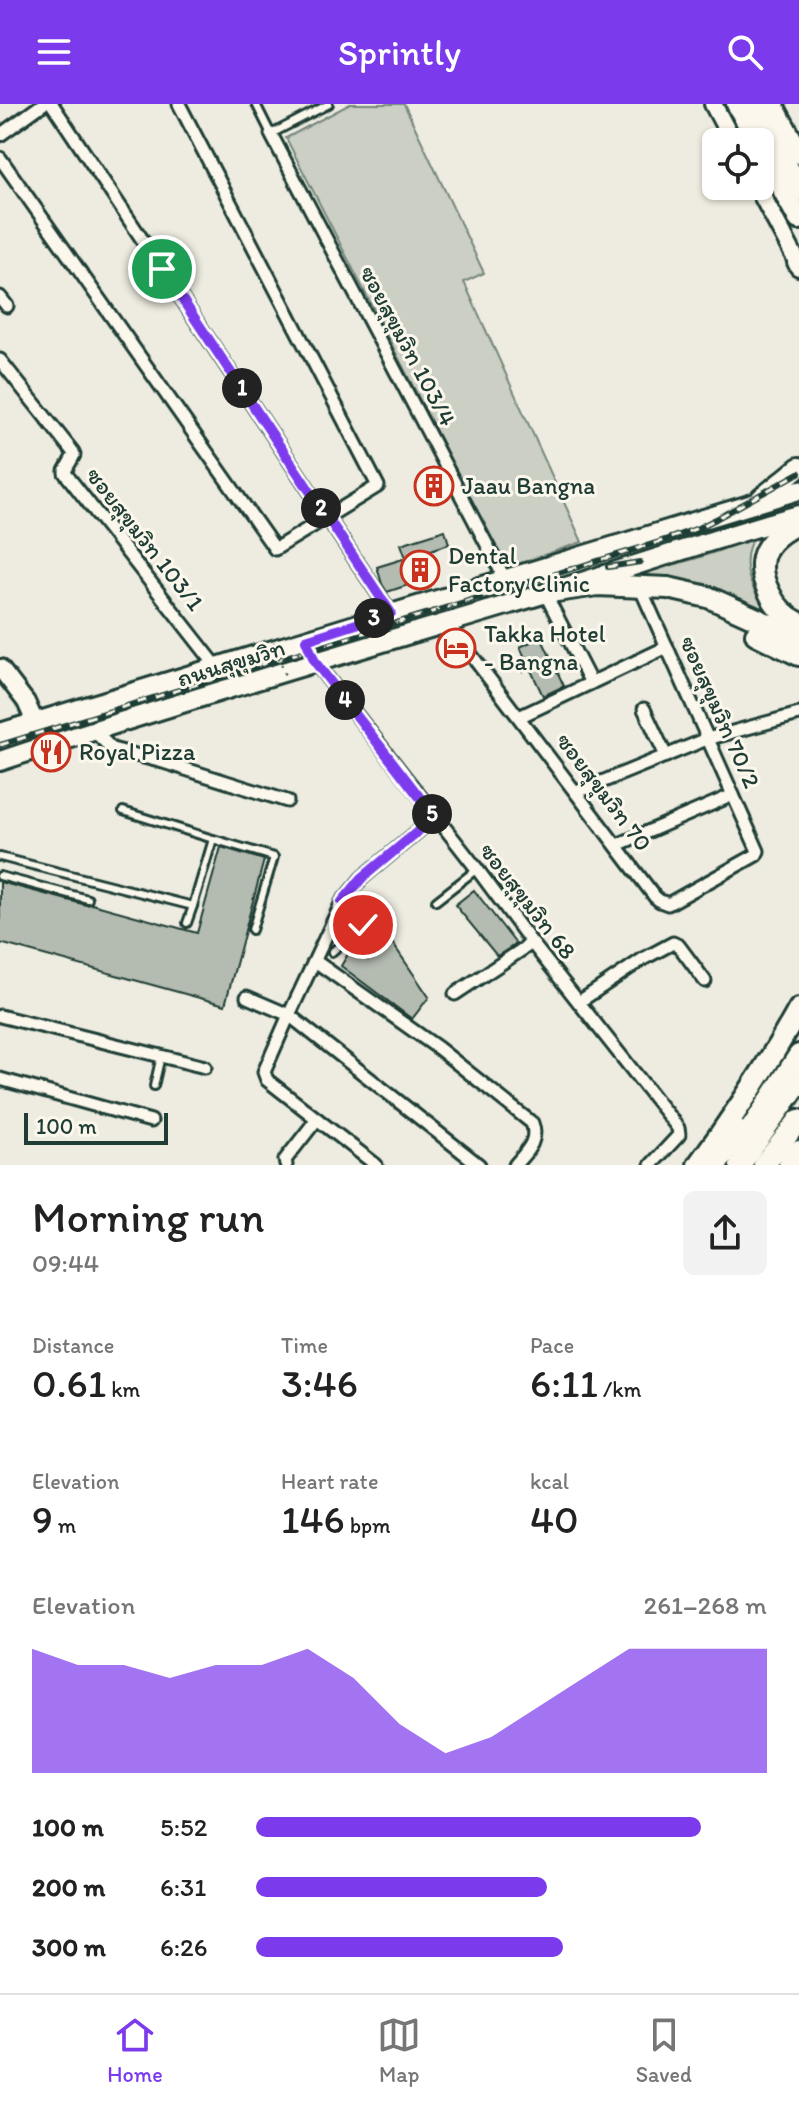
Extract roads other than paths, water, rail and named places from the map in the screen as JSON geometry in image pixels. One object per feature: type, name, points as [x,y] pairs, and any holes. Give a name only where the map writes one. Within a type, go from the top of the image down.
[{"type":"highway","points":[[737,104],[750,128]]},
{"type":"highway","points":[[755,104],[799,190]]},
{"type":"highway","points":[[772,104],[799,153]]},
{"type":"highway","points":[[784,104],[799,133]]},
{"type":"highway","points":[[774,172],[799,219]]},
{"type":"highway","points":[[795,632],[762,579],[760,560],[769,544],[799,523]]},
{"type":"highway","points":[[542,594],[597,585],[668,588],[708,597],[795,632]]},
{"type":"highway","points":[[640,587],[703,609],[799,655]]},
{"type":"highway","points":[[698,1165],[770,1062],[799,1009]]},
{"type":"highway","points":[[719,1165],[799,1036]]},
{"type":"highway","points":[[719,1165],[751,1129],[799,1055]]},
{"type":"highway","points":[[740,1165],[799,1082]]},
{"type":"highway","points":[[764,1165],[799,1120]]},
{"type":"highway","points":[[789,1165],[799,1151]]},
{"type":"main road","points":[[713,104],[726,128]]},
{"type":"main road","points":[[764,200],[798,264]]},
{"type":"main road","points":[[753,505],[799,467]]},
{"type":"main road","name":"ถนนสุขุมวิท","points":[[0,733],[799,490]]},
{"type":"main road","name":"ถนนสุขุมวิท","points":[[0,761],[709,540],[799,515]]},
{"type":"main road","points":[[306,640],[315,662]]},
{"type":"main road","points":[[0,668],[26,702],[42,747]]},
{"type":"street","points":[[0,135],[43,104]]},
{"type":"street","points":[[52,104],[391,613]]},
{"type":"street","points":[[0,158],[275,549],[378,486],[179,104]]},
{"type":"street","name":"ซอยสุขุมวิท 103/4","points":[[271,134],[514,577]]},
{"type":"street","name":"ซอยสุขุมวิท 103/1","points":[[0,360],[73,452],[65,473],[217,667]]},
{"type":"street","name":"ซอยสุขุมวิท 70/2","points":[[640,587],[758,851],[756,855]]},
{"type":"street","points":[[542,594],[591,683]]},
{"type":"street","name":"ซอยสุขุมวิท 70","points":[[447,623],[655,897],[668,904],[756,855]]},
{"type":"street","points":[[519,717],[667,647]]},
{"type":"street","name":"ซอยสุขุมวิท 68","points":[[315,662],[678,1128],[679,1135],[651,1165]]},
{"type":"street","points":[[644,709],[666,756]]},
{"type":"street","points":[[577,792],[707,739],[799,714]]},
{"type":"street","points":[[94,731],[112,749],[287,801]]},
{"type":"street","points":[[617,845],[733,795]]},
{"type":"street","points":[[376,1165],[264,1077],[264,1072],[342,902],[362,878],[435,817]]},
{"type":"street","points":[[455,994],[532,943]]},
{"type":"street","points":[[579,1002],[673,943],[679,946],[705,981]]},
{"type":"street","points":[[315,961],[438,1048],[532,1123],[534,1141],[515,1165]]},
{"type":"street","points":[[247,997],[289,1015],[479,1165]]},
{"type":"street","points":[[0,1016],[205,1067]]},
{"type":"street","points":[[0,1079],[151,1121]]},
{"type":"street","points":[[286,1165],[285,1160],[317,1119]]},
{"type":"lane","points":[[256,104],[271,134],[329,104]]},
{"type":"lane","points":[[123,811],[274,857],[252,930]]},
{"type":"lane","points":[[187,923],[213,839]]},
{"type":"lane","points":[[0,857],[193,906]]},
{"type":"lane","points":[[436,901],[477,869]]},
{"type":"lane","points":[[0,876],[88,899]]},
{"type":"lane","points":[[332,952],[363,925],[342,902]]},
{"type":"lane","points":[[154,1086],[161,1056]]},
{"type":"railway","points":[[0,745],[659,542],[698,528],[799,473]]},
{"type":"railway","points":[[608,567],[640,562]]},
{"type":"place","name":"Jaau Bangna","points":[[434,486]]},
{"type":"place","name":"Dental Factory Clinic","points":[[420,570]]},
{"type":"place","name":"Takka Hotel - Bangna","points":[[456,648]]},
{"type":"place","name":"Royal Pizza","points":[[51,752]]}]
